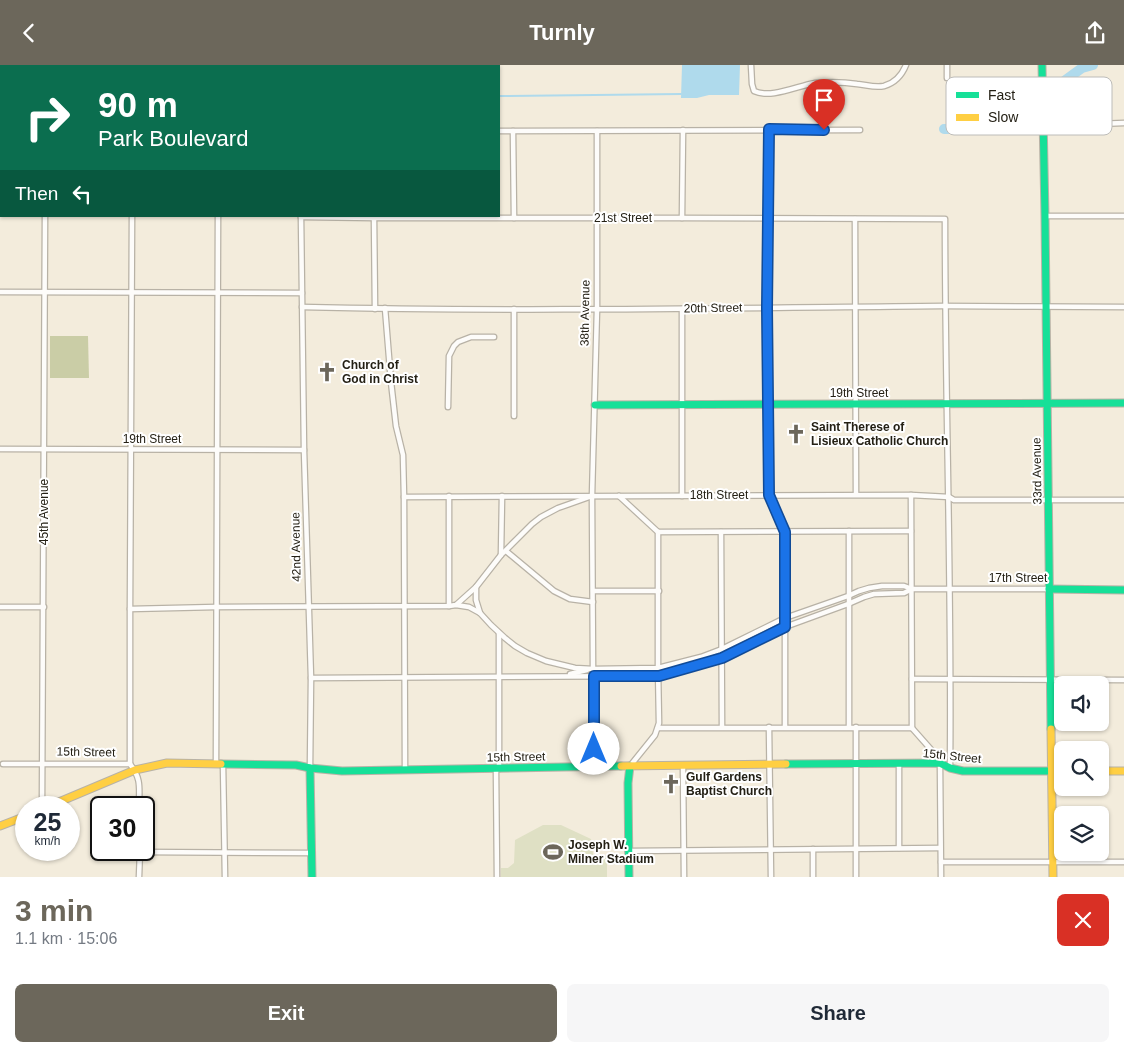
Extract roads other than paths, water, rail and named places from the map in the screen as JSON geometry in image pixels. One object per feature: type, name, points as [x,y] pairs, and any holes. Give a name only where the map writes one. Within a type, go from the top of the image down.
[{"type":"street","points":[[752,65],[752,84],[754,91],[759,93],[779,92],[804,85],[827,82],[885,86],[896,80],[906,65]]},
{"type":"street","points":[[769,129],[767,308],[769,495],[785,532],[785,727]]},
{"type":"street","points":[[682,130],[682,218]]},
{"type":"street","points":[[500,131],[860,130]]},
{"type":"street","points":[[513,131],[514,218]]},
{"type":"street","name":"38th Avenue","points":[[593,669],[592,496],[597,309],[597,131]]},
{"type":"street","name":"33rd Avenue","points":[[1043,135],[1053,877]]},
{"type":"street","points":[[1045,217],[1124,216]]},
{"type":"street","name":"45th Avenue","points":[[42,796],[46,217]]},
{"type":"street","points":[[132,217],[130,609],[133,767],[139,779],[139,796]]},
{"type":"street","points":[[218,217],[216,607],[225,877]]},
{"type":"street","name":"21st Street","points":[[302,217],[945,219],[945,306]]},
{"type":"street","name":"42nd Avenue","points":[[302,217],[304,450],[310,679],[312,877]]},
{"type":"street","points":[[374,217],[375,309]]},
{"type":"street","points":[[855,219],[856,495]]},
{"type":"street","points":[[0,292],[302,293]]},
{"type":"street","points":[[945,306],[951,680],[950,768]]},
{"type":"street","name":"20th Street","points":[[302,307],[375,309],[682,309],[945,306],[1124,307]]},
{"type":"street","points":[[385,309],[396,426],[403,455],[405,770]]},
{"type":"street","points":[[514,309],[514,416]]},
{"type":"street","points":[[682,309],[682,496]]},
{"type":"street","points":[[448,407],[448,356],[454,346],[458,342],[471,337],[494,337]]},
{"type":"street","name":"19th Street","points":[[595,405],[1124,403]]},
{"type":"street","name":"19th Street","points":[[0,449],[304,450]]},
{"type":"street","points":[[911,495],[912,728],[935,754],[940,763],[941,877]]},
{"type":"street","name":"18th Street","points":[[404,497],[911,495],[949,497],[954,500],[1124,500]]},
{"type":"street","points":[[449,496],[449,606]]},
{"type":"street","points":[[502,496],[502,555]]},
{"type":"street","points":[[456,605],[476,587],[502,555],[541,517],[558,508],[592,496]]},
{"type":"street","points":[[618,496],[658,532],[911,531]]},
{"type":"street","points":[[848,531],[849,727]]},
{"type":"street","points":[[629,877],[628,783],[630,766],[655,735],[659,723],[658,532]]},
{"type":"street","points":[[722,532],[722,727]]},
{"type":"street","points":[[506,551],[554,591],[570,599],[593,603]]},
{"type":"street","points":[[130,609],[456,605],[469,607],[480,613],[498,633],[515,646],[536,658],[575,668],[658,668],[701,657],[722,649],[785,618],[859,591],[876,587],[904,586],[912,589]]},
{"type":"street","points":[[476,587],[476,600],[480,613]]},
{"type":"street","points":[[310,679],[659,676],[722,658],[785,627],[869,595],[904,593],[912,589]]},
{"type":"street","name":"17th Street","points":[[912,589],[1124,590]]},
{"type":"street","points":[[593,591],[659,591]]},
{"type":"street","points":[[0,607],[44,607]]},
{"type":"street","points":[[497,877],[498,633]]},
{"type":"street","points":[[557,676],[593,669]]},
{"type":"street","points":[[594,676],[594,767]]},
{"type":"street","points":[[912,679],[1124,680]]},
{"type":"street","points":[[769,727],[771,877]]},
{"type":"street","points":[[856,727],[856,877]]},
{"type":"street","points":[[658,728],[912,728]]},
{"type":"street","name":"15th Street","points":[[3,763],[133,767],[146,767],[166,763],[296,765],[342,771],[940,763],[963,771],[1052,771]]},
{"type":"street","points":[[899,763],[899,848]]},
{"type":"street","points":[[683,766],[684,877]]},
{"type":"street","points":[[71,796],[133,767]]},
{"type":"street","points":[[1109,771],[1124,771]]},
{"type":"street","points":[[0,827],[15,821]]},
{"type":"street","points":[[628,851],[940,848]]},
{"type":"street","points":[[813,849],[813,877]]},
{"type":"street","points":[[155,851],[312,853]]},
{"type":"street","points":[[139,877],[140,861]]},
{"type":"street","points":[[941,861],[1124,862]]},
{"type":"water","points":[[682,65],[740,65],[739,95],[709,95],[697,98],[681,98]]},
{"type":"waterway","points":[[1070,77],[1082,68],[1093,65]]},
{"type":"waterway","points":[[500,96],[681,94]]},
{"type":"place","name":"Church of God in Christ","points":[[327,372]]},
{"type":"place","name":"Saint Therese of Lisieux Catholic Church","points":[[796,434]]},
{"type":"place","name":"Gulf Gardens Baptist Church","points":[[671,784]]},
{"type":"place","name":"Joseph W. Milner Stadium","points":[[553,852]]}]
